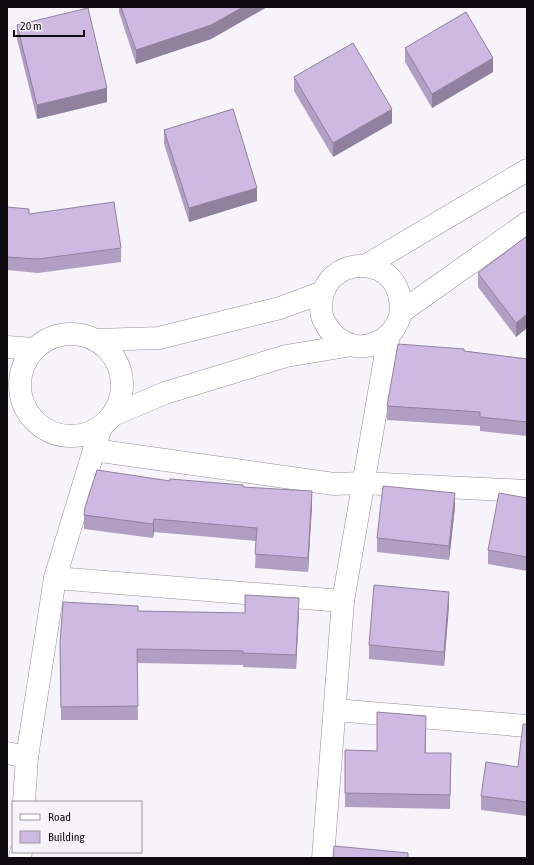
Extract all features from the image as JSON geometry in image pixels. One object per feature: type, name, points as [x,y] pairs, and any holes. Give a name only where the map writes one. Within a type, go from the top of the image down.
[{"type":"street","points":[[365,266],[527,170]]},
{"type":"street","points":[[401,312],[527,223]]},
{"type":"street","points":[[24,801],[17,755],[56,578],[94,450],[107,421],[121,400],[123,382],[119,366],[110,351],[97,340],[81,334],[64,334],[48,339],[34,349],[25,363],[20,379],[21,396],[17,410],[38,425],[53,433],[70,437],[86,435],[107,421],[165,393],[286,356],[352,345],[365,346],[378,342],[389,335],[397,324],[401,312],[400,299],[396,286],[388,276],[378,269],[365,266],[352,266],[340,271],[330,280],[323,292],[321,305],[323,319],[326,325],[339,340],[352,345]]},
{"type":"street","points":[[97,340],[159,338],[280,308],[323,292]]},
{"type":"street","points":[[322,858],[343,601],[389,335]]},
{"type":"street","points":[[7,347],[34,349]]},
{"type":"street","points":[[94,450],[334,484],[363,483],[527,492]]},
{"type":"street","points":[[56,578],[343,601]]},
{"type":"street","points":[[335,710],[527,726]]},
{"type":"building","points":[[121,7],[243,7],[211,25],[136,50]]},
{"type":"building","points":[[88,8],[107,88],[37,105],[17,25]]},
{"type":"building","points":[[466,12],[493,58],[432,94],[405,48]]},
{"type":"building","points":[[353,43],[392,109],[333,143],[294,77]]},
{"type":"building","points":[[233,109],[257,188],[189,208],[164,130]]},
{"type":"building","points":[[114,202],[121,248],[38,259],[7,257],[7,207],[29,209],[29,214]]},
{"type":"building","points":[[527,236],[527,314],[516,323],[478,273]]},
{"type":"building","points":[[398,344],[464,349],[464,351],[527,359],[527,422],[480,417],[480,412],[387,406]]},
{"type":"building","points":[[97,470],[170,481],[170,479],[243,485],[243,487],[312,491],[308,558],[255,554],[257,528],[154,519],[153,524],[84,515],[85,507]]},
{"type":"building","points":[[383,486],[455,493],[449,546],[377,538]]},
{"type":"building","points":[[499,493],[527,498],[527,557],[488,550]]},
{"type":"building","points":[[374,585],[449,592],[444,652],[369,645]]},
{"type":"building","points":[[245,595],[299,598],[296,655],[243,653],[243,651],[137,649],[138,706],[61,707],[60,644],[63,602],[138,606],[138,611],[245,613]]},
{"type":"building","points":[[377,712],[426,716],[425,753],[451,753],[450,795],[345,793],[345,750],[377,751]]},
{"type":"building","points":[[523,724],[527,724],[527,802],[481,796],[486,762],[518,767]]},
{"type":"building","points":[[334,846],[408,853],[408,858],[333,858]]}]
